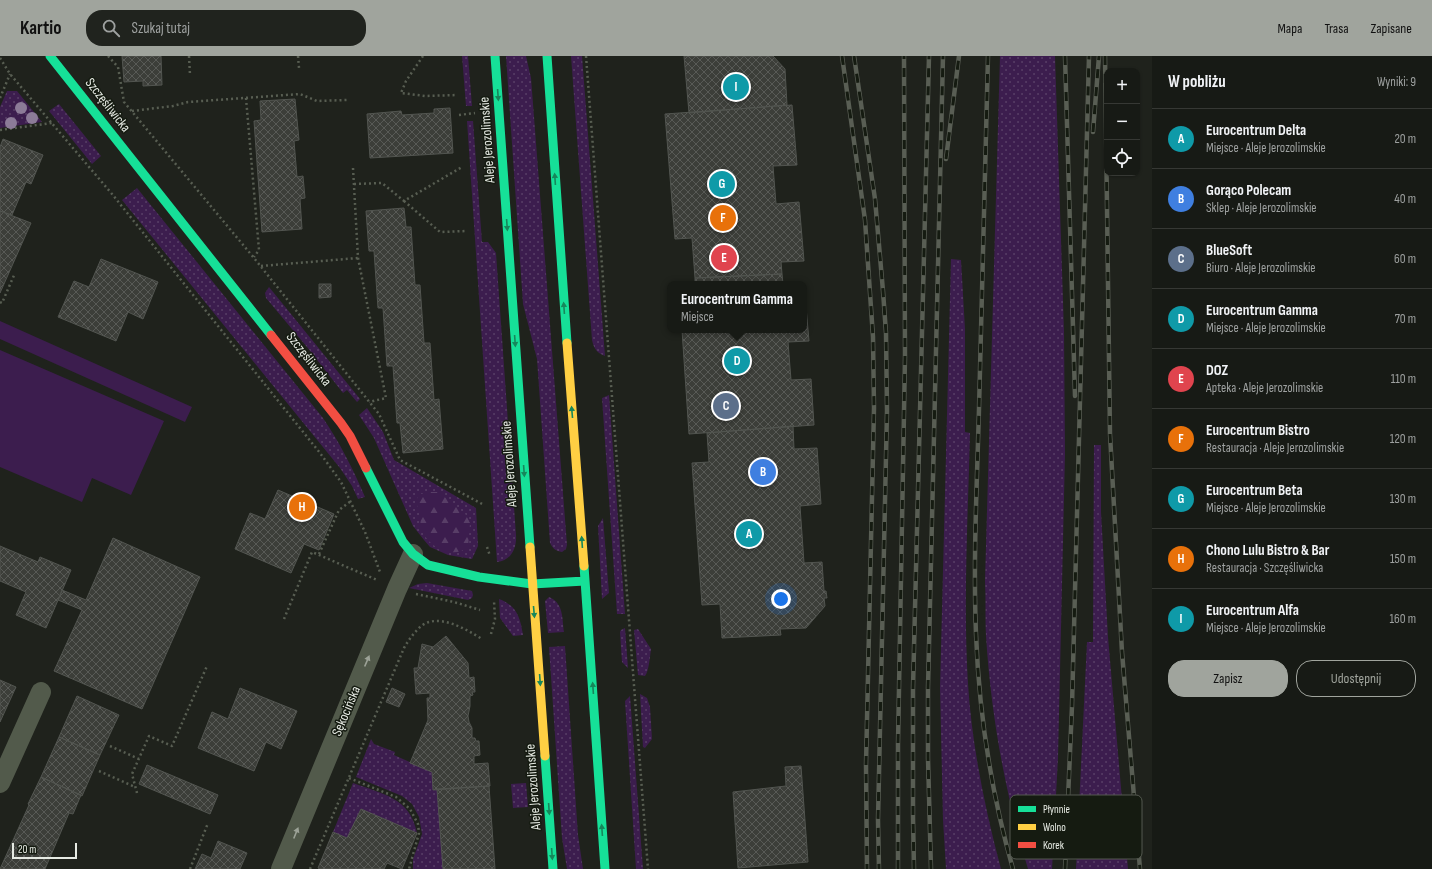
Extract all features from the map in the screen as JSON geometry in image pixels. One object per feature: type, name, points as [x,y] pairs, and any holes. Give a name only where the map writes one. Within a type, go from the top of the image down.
[{"type":"main road","name":"Szczęśliwicka","points":[[50,56],[341,422],[350,436],[391,520],[403,542],[413,554],[428,565],[479,577],[532,584],[585,581]]},
{"type":"main road","name":"Aleje Jerozolimskie","points":[[495,56],[553,869]]},
{"type":"main road","points":[[546,56],[605,869]]},
{"type":"street","name":"Sękocińska","points":[[281,869],[397,589],[413,554]]},
{"type":"street","points":[[0,782],[41,692]]},
{"type":"path","points":[[108,56],[118,67],[124,102],[254,258],[379,414],[400,460],[484,505]]},
{"type":"path","points":[[189,56],[190,74]]},
{"type":"path","points":[[298,56],[299,68]]},
{"type":"path","points":[[423,56],[406,81],[401,93],[425,96],[457,94]]},
{"type":"path","points":[[586,56],[648,869]]},
{"type":"path","points":[[0,58],[10,74],[117,201],[342,482],[381,571],[377,580]]},
{"type":"path","points":[[0,98],[10,74]]},
{"type":"path","points":[[132,111],[172,106],[188,102],[300,94],[317,101],[348,100]]},
{"type":"path","points":[[246,98],[259,250],[254,258]]},
{"type":"path","points":[[458,115],[475,113]]},
{"type":"path","points":[[0,130],[52,123]]},
{"type":"path","points":[[404,201],[462,167]]},
{"type":"path","points":[[353,168],[358,258],[386,398],[369,402]]},
{"type":"path","points":[[354,184],[382,183],[440,232],[466,231]]},
{"type":"path","points":[[260,266],[358,258]]},
{"type":"path","points":[[0,302],[2,302],[15,273]]},
{"type":"path","points":[[319,554],[339,510],[351,501]]},
{"type":"path","points":[[284,619],[312,552],[404,593],[454,602],[480,610]]},
{"type":"path","points":[[491,634],[495,619],[494,596]]},
{"type":"path","points":[[310,869],[404,648],[420,626],[432,621],[446,622],[468,630],[482,639]]},
{"type":"path","points":[[137,793],[132,774],[149,736],[172,746],[207,666]]},
{"type":"path","points":[[110,746],[139,759]]},
{"type":"path","points":[[99,771],[136,787]]},
{"type":"path","points":[[349,778],[396,797],[410,808],[418,824],[419,833],[411,857],[409,869]]},
{"type":"path","points":[[190,869],[208,823]]},
{"type":"green space","points":[[462,56],[468,56],[472,106],[466,106]]},
{"type":"green space","points":[[506,56],[526,56],[531,78],[567,545],[566,549],[562,552],[552,547],[550,543],[537,359],[523,304]]},
{"type":"green space","points":[[571,56],[582,56],[605,356],[596,350],[592,340]]},
{"type":"green space","points":[[1000,56],[1055,56],[1064,332],[1065,454],[1056,795],[1010,795],[1010,802],[1000,754],[991,695],[986,636],[985,581]]},
{"type":"green space","points":[[7,91],[17,91],[42,122],[0,128],[0,107]]},
{"type":"green space","points":[[59,104],[101,156],[92,164],[49,111]]},
{"type":"green space","points":[[467,121],[473,121],[482,242],[488,242],[496,253],[516,535],[512,553],[506,559],[497,562]]},
{"type":"green space","points":[[137,188],[323,418],[346,456],[365,497],[358,499],[352,486],[340,468],[122,200]]},
{"type":"green space","points":[[951,259],[961,260],[965,329],[965,432],[970,433],[966,590],[968,684],[980,777],[1001,869],[946,869],[943,820],[940,688]]},
{"type":"green space","points":[[269,287],[360,399],[357,402],[347,390],[343,393],[266,298],[265,293]]},
{"type":"green space","points":[[0,321],[192,407],[185,422],[0,339]]},
{"type":"green space","points":[[0,350],[164,421],[131,495],[92,478],[82,502],[0,467]]},
{"type":"green space","points":[[609,395],[625,614],[617,614],[602,398]]},
{"type":"green space","points":[[367,408],[383,432],[394,460],[476,508],[478,546],[472,559],[448,555],[430,547],[413,526],[374,438],[359,415]]},
{"type":"green space","points":[[1094,445],[1101,445],[1101,512],[1108,637],[1122,795],[1080,795],[1087,642],[1093,642]]},
{"type":"green space","points":[[428,492],[439,492],[466,515],[470,523],[468,547],[462,551],[448,552],[441,550],[424,535],[421,527],[417,501],[418,495]]},
{"type":"green space","points":[[603,518],[609,593],[602,599],[598,526]]},
{"type":"green space","points":[[427,583],[472,591],[473,595],[472,598],[468,600],[409,588],[418,584]]},
{"type":"green space","points":[[549,597],[560,607],[564,632],[548,633],[545,601]]},
{"type":"green space","points":[[499,599],[510,605],[517,613],[521,623],[523,635],[513,636],[500,618]]},
{"type":"green space","points":[[625,628],[628,668],[622,662],[620,632]]},
{"type":"green space","points":[[638,629],[651,649],[645,676],[638,675],[634,630]]},
{"type":"green space","points":[[565,646],[578,835],[583,869],[567,869],[562,838],[549,647]]},
{"type":"green space","points":[[640,694],[647,698],[650,707],[652,739],[645,748],[643,747]]},
{"type":"green space","points":[[630,696],[643,869],[636,869],[625,701]]},
{"type":"green space","points":[[371,739],[374,744],[395,752],[394,755],[432,772],[437,789],[443,869],[413,869],[413,859],[422,834],[419,817],[412,804],[402,796],[356,777]]},
{"type":"green space","points":[[353,783],[384,794],[401,804],[413,821],[417,833],[347,838],[333,832]]},
{"type":"green space","points":[[526,783],[528,807],[513,808],[511,784]]},
{"type":"green space","points":[[1025,859],[1053,859],[1052,869],[1028,869]]},
{"type":"green space","points":[[1076,859],[1127,859],[1128,869],[1076,869]]},
{"type":"building","points":[[122,56],[161,56],[162,85],[143,86],[143,81],[124,82]]},
{"type":"building","points":[[684,56],[773,56],[785,69],[787,105],[689,113]]},
{"type":"building","points":[[295,99],[299,140],[294,141],[297,177],[303,176],[305,198],[300,199],[302,229],[262,232],[254,121],[261,120],[260,101]]},
{"type":"building","points":[[792,105],[797,165],[773,166],[776,204],[799,202],[804,261],[781,262],[782,274],[695,278],[692,238],[675,239],[665,114]]},
{"type":"building","points":[[450,108],[453,153],[370,158],[367,114],[401,111],[402,115],[434,113],[434,109]]},
{"type":"building","points":[[3,139],[43,155],[31,184],[26,182],[12,215],[0,211],[0,147]]},
{"type":"building","points":[[404,208],[406,227],[411,227],[415,285],[420,285],[424,343],[430,343],[434,400],[439,399],[443,449],[403,453],[400,423],[397,423],[393,366],[387,366],[383,308],[378,308],[374,251],[369,251],[366,211]]},
{"type":"building","points":[[0,211],[31,223],[0,293]]},
{"type":"building","points":[[101,259],[158,282],[143,319],[128,312],[116,341],[58,317],[74,281],[89,287]]},
{"type":"building","points":[[782,274],[783,281],[695,281],[695,278]]},
{"type":"building","points":[[319,284],[331,284],[331,297],[319,298]]},
{"type":"building","points":[[807,318],[809,341],[788,342],[791,380],[811,379],[814,425],[689,434],[682,333],[807,333]]},
{"type":"building","points":[[793,426],[794,449],[817,448],[821,504],[800,506],[804,563],[822,562],[824,591],[826,591],[827,598],[824,598],[825,606],[806,628],[780,629],[781,635],[722,638],[720,604],[702,605],[692,463],[709,462],[707,433]]},
{"type":"building","points":[[278,490],[334,514],[319,550],[304,544],[291,573],[235,549],[250,513],[265,519]]},
{"type":"building","points":[[113,538],[200,577],[142,709],[54,671],[82,610],[58,600],[62,590],[86,600]]},
{"type":"building","points":[[0,546],[38,562],[40,557],[71,570],[46,628],[16,615],[26,592],[0,581]]},
{"type":"building","points":[[446,636],[468,663],[469,678],[474,677],[475,692],[472,692],[473,695],[470,696],[468,716],[472,728],[472,738],[479,741],[480,755],[474,756],[474,764],[488,763],[490,786],[433,790],[432,772],[410,763],[428,720],[427,698],[430,698],[430,693],[416,694],[414,668],[418,668],[422,644],[433,647]]},
{"type":"building","points":[[0,680],[16,687],[0,722]]},
{"type":"building","points":[[240,688],[297,711],[281,749],[266,742],[254,771],[198,748],[212,712],[228,719]]},
{"type":"building","points":[[392,688],[405,694],[399,707],[386,702]]},
{"type":"building","points":[[77,696],[119,715],[100,755],[59,737]]},
{"type":"building","points":[[59,737],[100,755],[82,796],[41,777]]},
{"type":"building","points":[[147,765],[218,795],[210,814],[139,784]]},
{"type":"building","points":[[801,766],[808,862],[738,868],[733,792],[786,786],[785,767]]},
{"type":"building","points":[[41,777],[81,795],[73,814],[69,813],[45,869],[0,869],[29,805],[28,804]]},
{"type":"building","points":[[489,786],[495,869],[443,869],[437,789]]},
{"type":"building","points":[[361,809],[417,833],[402,869],[387,863],[384,869],[318,868],[333,832],[347,838]]},
{"type":"building","points":[[218,841],[247,853],[240,869],[195,869],[202,854],[211,858]]},
{"type":"railway","points":[[842,56],[865,220],[873,337],[874,408],[866,765],[867,869]]},
{"type":"railway","points":[[854,56],[875,199],[886,333],[887,411],[878,820],[879,869]]},
{"type":"railway","points":[[898,869],[898,744],[905,357],[904,56]]},
{"type":"railway","points":[[914,869],[913,688],[929,56]]},
{"type":"railway","points":[[931,869],[928,688],[943,56]]},
{"type":"railway","points":[[946,159],[959,56]]},
{"type":"railway","points":[[988,56],[976,522],[976,634],[980,694],[987,753],[998,811],[1010,858]]},
{"type":"railway","points":[[1065,56],[1075,396]]},
{"type":"railway","points":[[1068,795],[1072,706],[1089,56]]},
{"type":"railway","points":[[1093,132],[1099,56]]},
{"type":"railway","points":[[1105,56],[1110,434],[1122,652],[1134,795]]},
{"type":"railway","points":[[1010,859],[1013,869]]},
{"type":"railway","points":[[1065,859],[1065,869]]},
{"type":"railway","points":[[1139,859],[1140,869]]},
{"type":"traffic: fast","points":[[50,56],[271,335]]},
{"type":"traffic: fast","points":[[495,56],[530,547]]},
{"type":"traffic: fast","points":[[547,56],[567,343]]},
{"type":"traffic: fast","points":[[366,468],[403,542],[413,554],[428,565],[479,577],[532,584],[585,581]]},
{"type":"traffic: fast","points":[[584,566],[605,869]]},
{"type":"traffic: fast","points":[[545,756],[553,869]]},
{"type":"traffic: slow","points":[[567,343],[584,566]]},
{"type":"traffic: slow","points":[[530,547],[545,756]]},
{"type":"traffic: jam","points":[[271,335],[341,423],[350,436],[366,468]]},
{"type":"place","name":"Eurocentrum Alfa","points":[[736,87]]},
{"type":"place","name":"Eurocentrum Beta","points":[[722,184]]},
{"type":"place","name":"Eurocentrum Bistro","points":[[723,218]]},
{"type":"place","name":"DOZ","points":[[724,258]]},
{"type":"place","name":"Eurocentrum Gamma","points":[[737,361]]},
{"type":"place","name":"BlueSoft","points":[[726,406]]},
{"type":"place","name":"Gorąco Polecam","points":[[763,472]]},
{"type":"place","name":"Chono Lulu Bistro & Bar","points":[[302,507]]},
{"type":"place","name":"Eurocentrum Delta","points":[[749,534]]}]
